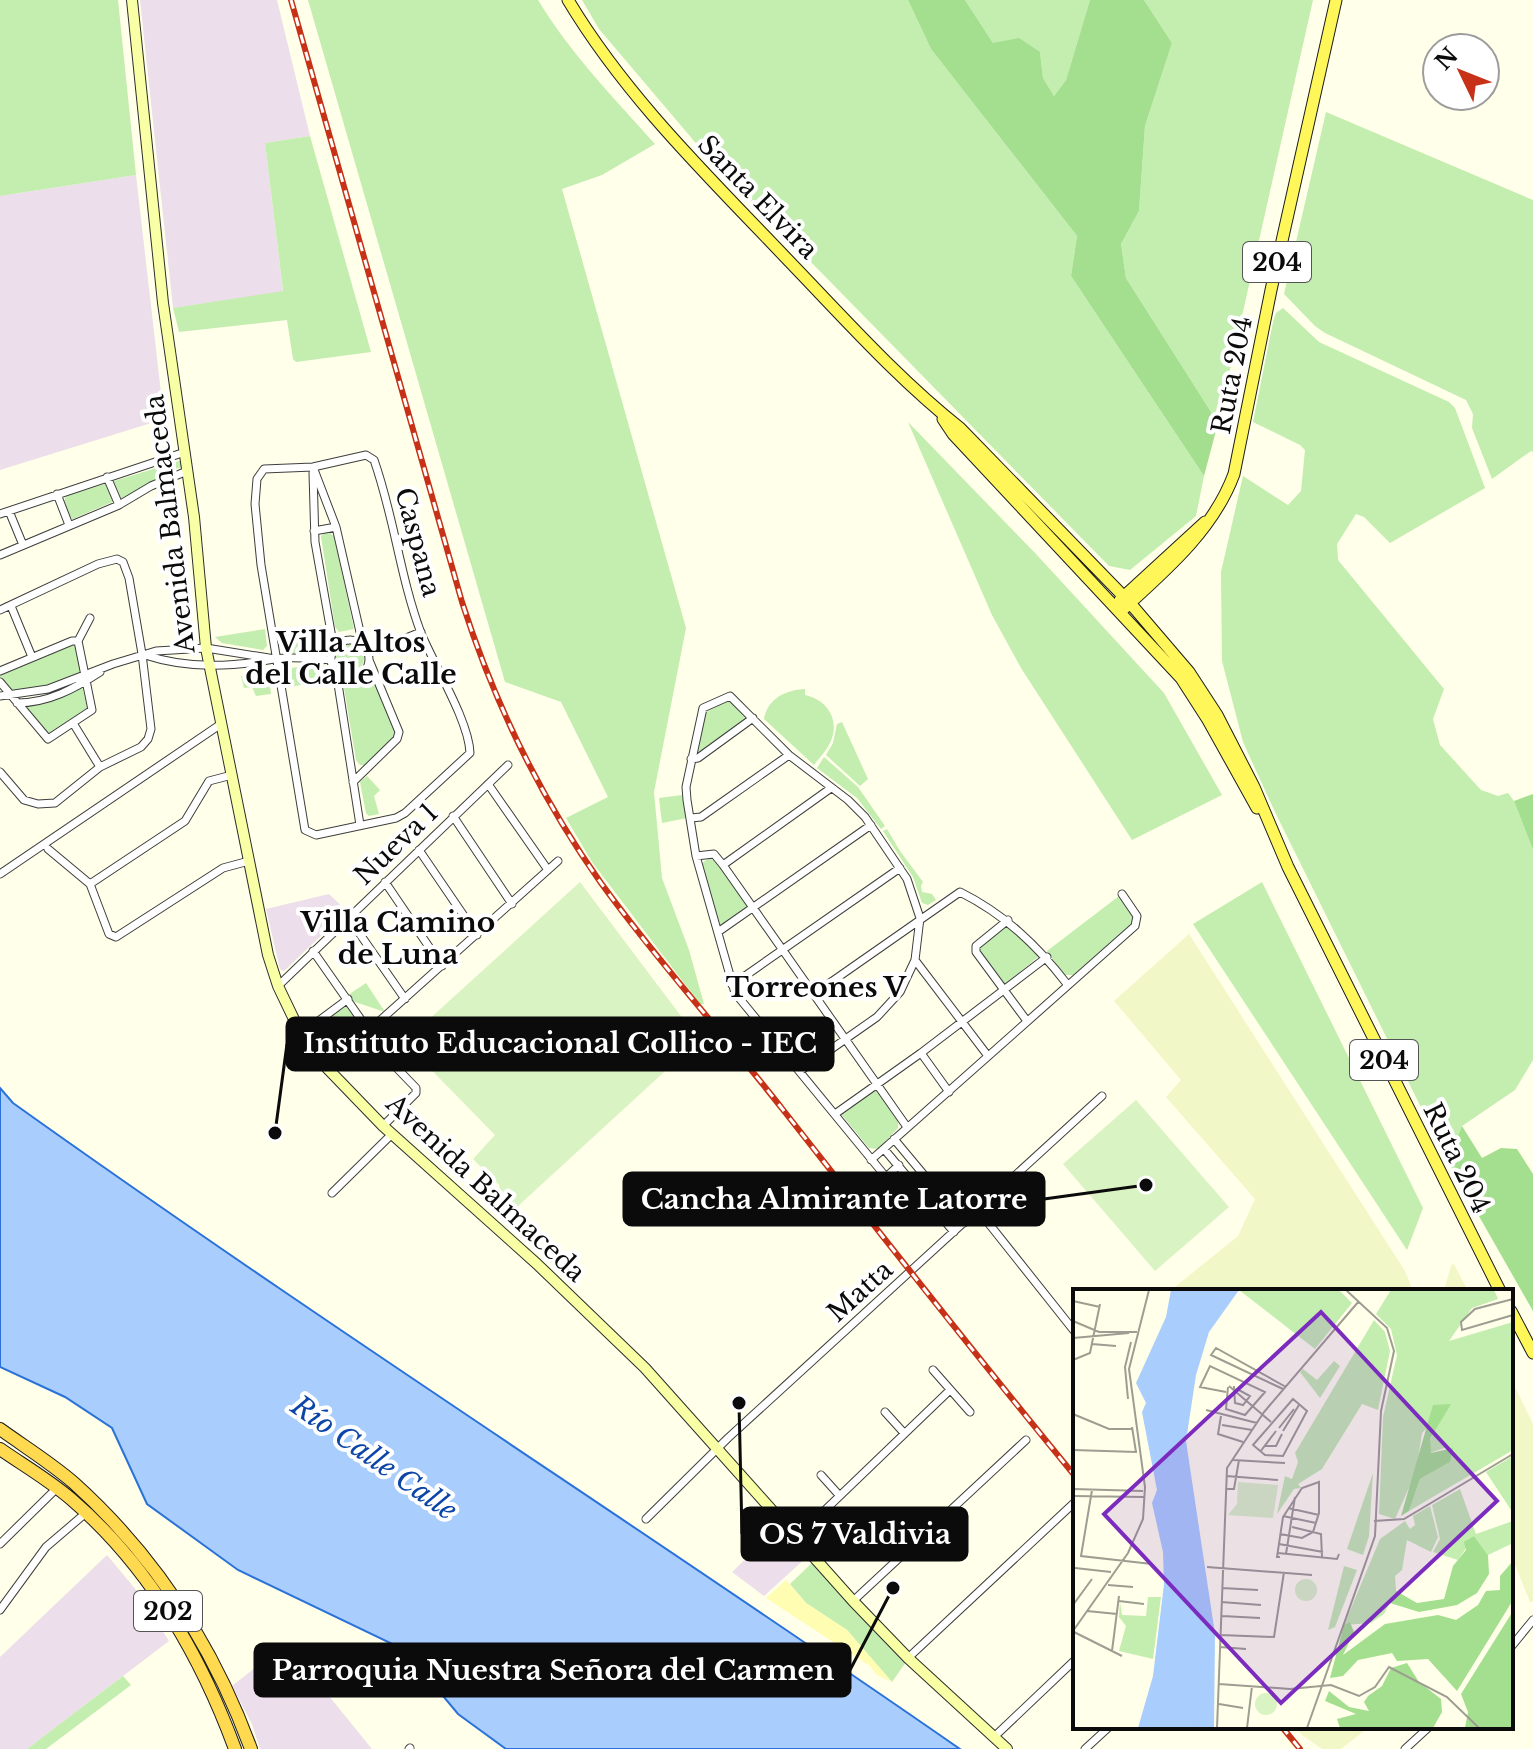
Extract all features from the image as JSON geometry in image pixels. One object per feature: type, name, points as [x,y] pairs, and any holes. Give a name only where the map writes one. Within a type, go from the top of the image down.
[{"type":"highway","name":"202","points":[[0,1429],[52,1466],[147,1561],[193,1625],[231,1697],[251,1749]]},
{"type":"highway","name":"202","points":[[0,1449],[87,1512],[137,1568],[166,1608],[205,1679],[235,1749]]},
{"type":"highway","points":[[87,1512],[102,1513]]},
{"type":"main road","name":"Avenida Balmaceda","points":[[132,0],[163,303],[185,452],[209,667],[268,955],[278,986],[301,1034],[327,1068],[383,1126],[537,1264],[645,1368],[853,1601],[908,1658],[1007,1749]]},
{"type":"main road","name":"Santa Elvira","points":[[568,0],[588,33],[673,141],[860,335],[960,428],[1127,600]]},
{"type":"main road","name":"Ruta 204","points":[[1336,0],[1271,290],[1237,463],[1226,493],[1199,536],[1143,590],[1117,609],[1181,678],[1270,828],[1499,1289]]},
{"type":"main road","name":"Santa Elvira","points":[[935,408],[953,434],[1117,609]]},
{"type":"main road","name":"Ruta 204","points":[[1127,600],[1148,573],[1208,519]]},
{"type":"main road","points":[[1105,576],[1127,582],[1148,573]]},
{"type":"main road","points":[[1143,590],[1149,625]]},
{"type":"main road","name":"Ruta 204","points":[[1127,600],[1189,672],[1217,715],[1254,787],[1270,828]]},
{"type":"main road","points":[[1513,1315],[1533,1353]]},
{"type":"street","points":[[0,514],[185,452]]},
{"type":"street","name":"Caspana","points":[[366,455],[374,460],[421,632],[452,700],[470,753],[396,818],[316,835],[305,830],[275,659],[255,504],[257,479],[264,469],[313,467],[366,455]]},
{"type":"street","points":[[313,467],[336,527],[363,645],[399,732],[397,739],[353,782]]},
{"type":"street","points":[[313,467],[314,531],[334,649],[331,660],[336,671],[360,825]]},
{"type":"street","points":[[0,555],[119,505],[151,486],[187,471]]},
{"type":"street","points":[[107,477],[119,505]]},
{"type":"street","points":[[57,494],[69,525]]},
{"type":"street","points":[[9,511],[23,545]]},
{"type":"street","points":[[314,531],[336,527]]},
{"type":"street","points":[[0,610],[98,564],[117,559],[123,562],[129,578],[142,654],[151,729],[141,747],[100,767],[55,803],[38,804],[24,800],[0,772]]},
{"type":"street","points":[[11,606],[32,657]]},
{"type":"street","points":[[0,682],[48,739],[92,710],[78,641],[90,618]]},
{"type":"street","points":[[336,671],[353,678],[364,671],[369,656],[421,632]]},
{"type":"street","points":[[334,649],[345,640],[355,640],[363,645]]},
{"type":"street","points":[[0,671],[78,641]]},
{"type":"street","points":[[17,703],[48,699],[113,664],[142,654],[206,648],[275,659],[331,660]]},
{"type":"street","points":[[142,654],[209,667],[275,659]]},
{"type":"street","points":[[0,696],[48,689],[86,677]]},
{"type":"street","points":[[800,1071],[877,1017],[900,992],[919,946],[920,918],[907,879],[871,825],[848,800],[789,755],[730,696],[703,708],[686,787],[696,856],[732,985],[735,993],[886,1177],[899,1165]]},
{"type":"street","points":[[691,759],[698,758],[753,718]]},
{"type":"street","points":[[73,723],[100,767]]},
{"type":"street","points":[[0,874],[221,724]]},
{"type":"street","points":[[691,818],[701,817],[789,755]]},
{"type":"street","name":"Nueva 1","points":[[278,986],[508,765]]},
{"type":"street","points":[[90,884],[185,821],[209,781],[232,775]]},
{"type":"street","points":[[488,784],[548,870]]},
{"type":"street","points":[[723,865],[831,788]]},
{"type":"street","points":[[453,816],[512,904]]},
{"type":"street","points":[[718,932],[871,825]]},
{"type":"street","points":[[48,849],[90,884],[109,934],[116,937],[223,868],[249,861]]},
{"type":"street","points":[[419,850],[477,935]]},
{"type":"street","points":[[696,856],[714,854],[723,865],[907,1127]]},
{"type":"street","points":[[327,1068],[558,861]]},
{"type":"street","points":[[732,985],[900,868]]},
{"type":"street","points":[[385,882],[442,966]]},
{"type":"street","points":[[814,994],[960,892],[1008,920],[1047,957],[1067,984]]},
{"type":"street","points":[[871,1160],[1135,926],[1137,916],[1122,894]]},
{"type":"street","points":[[348,917],[405,999]]},
{"type":"street","points":[[1008,920],[976,946],[976,952],[1027,1021]]},
{"type":"street","points":[[313,951],[390,1061],[416,1088],[416,1093],[383,1126]]},
{"type":"street","points":[[835,1114],[1047,957]]},
{"type":"street","points":[[915,960],[988,1056]]},
{"type":"street","points":[[301,1034],[348,999]]},
{"type":"street","points":[[921,1053],[949,1092]]},
{"type":"street","name":"Matta","points":[[646,1519],[717,1449],[1102,1096]]},
{"type":"street","points":[[332,1193],[392,1134]]},
{"type":"street","points":[[894,1139],[964,1223]]},
{"type":"street","points":[[884,1149],[954,1232]]},
{"type":"street","points":[[978,1210],[1073,1329]]},
{"type":"street","points":[[933,1370],[970,1412]]},
{"type":"street","points":[[797,1537],[950,1390]]},
{"type":"street","points":[[885,1412],[904,1433]]},
{"type":"street","points":[[853,1601],[1026,1440]]},
{"type":"street","points":[[821,1475],[839,1495]]},
{"type":"street","points":[[0,1544],[57,1488]]},
{"type":"street","points":[[908,1658],[1073,1504]]},
{"type":"street","points":[[0,1610],[46,1547],[87,1512]]},
{"type":"street","points":[[1513,1645],[1533,1620]]},
{"type":"street","points":[[994,1737],[1073,1662]]},
{"type":"street","points":[[1085,1749],[1107,1729]]},
{"type":"street","points":[[1405,1749],[1427,1729]]},
{"type":"shaded area","points":[[140,0],[277,0],[310,136],[265,143],[283,292],[173,308]]},
{"type":"shaded area","points":[[136,175],[164,419],[0,470],[0,196]]},
{"type":"shaded area","points":[[329,894],[347,911],[284,971],[280,969],[266,909]]},
{"type":"shaded area","points":[[779,1527],[807,1557],[764,1596],[732,1572]]},
{"type":"shaded area","points":[[107,1555],[137,1591],[169,1641],[27,1749],[0,1749],[0,1657]]},
{"type":"shaded area","points":[[286,1643],[372,1749],[260,1749],[252,1724],[232,1686]]},
{"type":"green space","points":[[0,0],[118,0],[136,175],[0,196]]},
{"type":"green space","points":[[308,0],[538,0],[578,57],[655,144],[602,175],[562,189],[686,628],[654,792],[662,878],[689,950],[704,1004],[700,1004],[592,862],[566,818],[608,797],[561,702],[505,682]]},
{"type":"green space","points":[[582,0],[908,0],[931,49],[1077,236],[1071,276],[1204,476],[1196,516],[1130,570],[1109,566],[706,155],[599,29]]},
{"type":"green space","points":[[908,0],[965,0],[993,43],[1019,38],[1040,52],[1043,78],[1054,96],[1066,80],[1090,0],[1144,0],[1172,43],[1145,126],[1139,211],[1121,244],[1126,278],[1218,423],[1204,476],[1071,276],[1077,236],[931,49]]},
{"type":"green space","points":[[965,0],[1090,0],[1066,80],[1054,96],[1043,78],[1040,52],[993,43]]},
{"type":"green space","points":[[1144,0],[1313,0],[1218,423],[1126,278],[1121,244],[1139,211],[1145,126],[1172,43]]},
{"type":"green space","points":[[1326,112],[1533,200],[1533,452],[1492,479],[1472,428],[1473,414],[1466,400],[1325,333],[1284,294]]},
{"type":"green space","points":[[310,136],[371,352],[296,362],[287,320],[179,332],[173,308],[283,291],[265,143]]},
{"type":"green space","points":[[1283,308],[1319,342],[1449,402],[1455,408],[1485,488],[1390,543],[1364,517],[1356,514],[1337,544],[1338,560],[1444,689],[1433,719],[1440,745],[1481,790],[1498,796],[1508,793],[1533,850],[1533,1060],[1515,1090],[1462,1126],[1447,1160],[1243,742],[1222,661],[1221,572],[1243,476],[1288,505],[1301,491],[1305,450],[1253,422],[1273,322],[1276,313]]},
{"type":"green space","points":[[908,422],[1036,554],[1164,693],[1222,795],[1132,840],[1021,668],[992,615]]},
{"type":"green space","points":[[182,460],[182,467],[167,471],[138,491],[73,519],[70,517],[64,501],[66,496]]},
{"type":"green space","points":[[327,531],[334,536],[354,629],[339,632],[335,627],[321,536]]},
{"type":"green space","points":[[322,625],[326,650],[298,654],[283,650],[280,632]]},
{"type":"green space","points":[[265,629],[267,646],[263,650],[222,643],[215,637]]},
{"type":"green space","points":[[350,644],[360,648],[364,658],[360,668],[350,672],[340,668],[336,658],[340,648]]},
{"type":"green space","points":[[77,645],[82,672],[55,684],[13,693],[0,677],[0,674]]},
{"type":"green space","points":[[324,664],[329,668],[330,680],[289,687],[287,674],[290,668]]},
{"type":"green space","points":[[372,671],[398,736],[366,766],[356,760],[343,682],[345,678],[353,679]]},
{"type":"green space","points":[[253,674],[269,678],[271,694],[256,696],[252,687],[244,688],[241,676]]},
{"type":"green space","points":[[82,685],[87,708],[48,734],[23,705]]},
{"type":"green space","points":[[805,689],[805,695],[819,700],[829,710],[834,723],[831,742],[814,765],[764,719],[769,706],[779,696]]},
{"type":"green space","points":[[727,701],[746,719],[695,756],[704,713]]},
{"type":"green space","points":[[842,722],[868,779],[860,786],[826,755],[833,743],[837,724]]},
{"type":"green space","points":[[824,757],[858,787],[885,826],[881,829],[857,798],[817,768]]},
{"type":"green space","points":[[367,776],[380,790],[374,796],[379,814],[369,816],[360,782]]},
{"type":"green space","points":[[1533,794],[1533,850],[1514,801]]},
{"type":"green space","points":[[682,795],[687,818],[662,823],[659,798]]},
{"type":"green space","points":[[887,829],[923,882],[922,892],[932,894],[936,900],[928,905],[922,903],[913,877],[883,831]]},
{"type":"green space","points":[[709,858],[717,862],[749,907],[721,927],[701,864]]},
{"type":"green space","points":[[580,882],[699,1040],[504,1219],[498,1214],[505,1205],[493,1194],[500,1186],[473,1159],[495,1135],[404,1042]]},
{"type":"green space","points":[[1262,882],[1423,1208],[1407,1250],[1193,924]]},
{"type":"green space","points":[[1119,896],[1133,916],[1132,923],[1073,975],[1064,975],[1047,951]]},
{"type":"green space","points":[[1006,925],[1037,952],[1038,957],[1005,984],[1000,982],[977,948]]},
{"type":"green space","points":[[1189,934],[1405,1271],[1412,1289],[1172,1289],[1238,1236],[1255,1199],[1166,1097],[1181,1080],[1114,1001]]},
{"type":"green space","points":[[366,983],[385,1012],[352,1001],[348,995]]},
{"type":"green space","points":[[344,1005],[348,1006],[365,1032],[331,1062],[325,1063],[306,1038],[306,1032]]},
{"type":"green space","points":[[875,1088],[898,1121],[898,1128],[878,1149],[869,1148],[841,1114]]},
{"type":"green space","points":[[1136,1100],[1229,1207],[1155,1271],[1063,1164]]},
{"type":"green space","points":[[1462,1126],[1482,1158],[1501,1148],[1517,1149],[1533,1174],[1533,1311],[1447,1160]]},
{"type":"green space","points":[[1454,1263],[1467,1289],[1445,1289]]},
{"type":"green space","points":[[1513,1383],[1533,1424],[1533,1602],[1530,1602],[1513,1560]]},
{"type":"green space","points":[[814,1561],[906,1662],[892,1682],[847,1630],[806,1603],[790,1584]]},
{"type":"green space","points":[[123,1676],[131,1685],[46,1749],[27,1749]]},
{"type":"green space","points":[[1297,1729],[1366,1729],[1341,1749],[1322,1749]]},
{"type":"sand","points":[[786,1580],[806,1603],[847,1630],[892,1682],[877,1675],[870,1666],[766,1598]]},
{"type":"water","name":"Río Calle Calle","points":[[0,1088],[13,1103],[130,1186],[960,1749],[506,1749],[458,1714],[405,1650],[238,1570],[147,1504],[112,1428],[65,1397],[0,1367]]},
{"type":"railway","points":[[291,0],[462,602],[504,712],[539,783],[579,850],[623,912],[1073,1474]]},
{"type":"railway","points":[[1284,1729],[1300,1749]]},
{"type":"place","name":"Instituto Educacional Collico - IEC","points":[[275,1133]]},
{"type":"place","name":"Cancha Almirante Latorre","points":[[1146,1185]]},
{"type":"place","name":"OS 7 Valdivia","points":[[739,1403]]},
{"type":"place","name":"Parroquia Nuestra Señora del Carmen","points":[[893,1588]]},
{"type":"district","name":"Villa Altos del Calle Calle","points":[[351,658]]},
{"type":"district","name":"Villa Camino de Luna","points":[[398,938]]},
{"type":"district","name":"Torreones V","points":[[816,987]]}]
